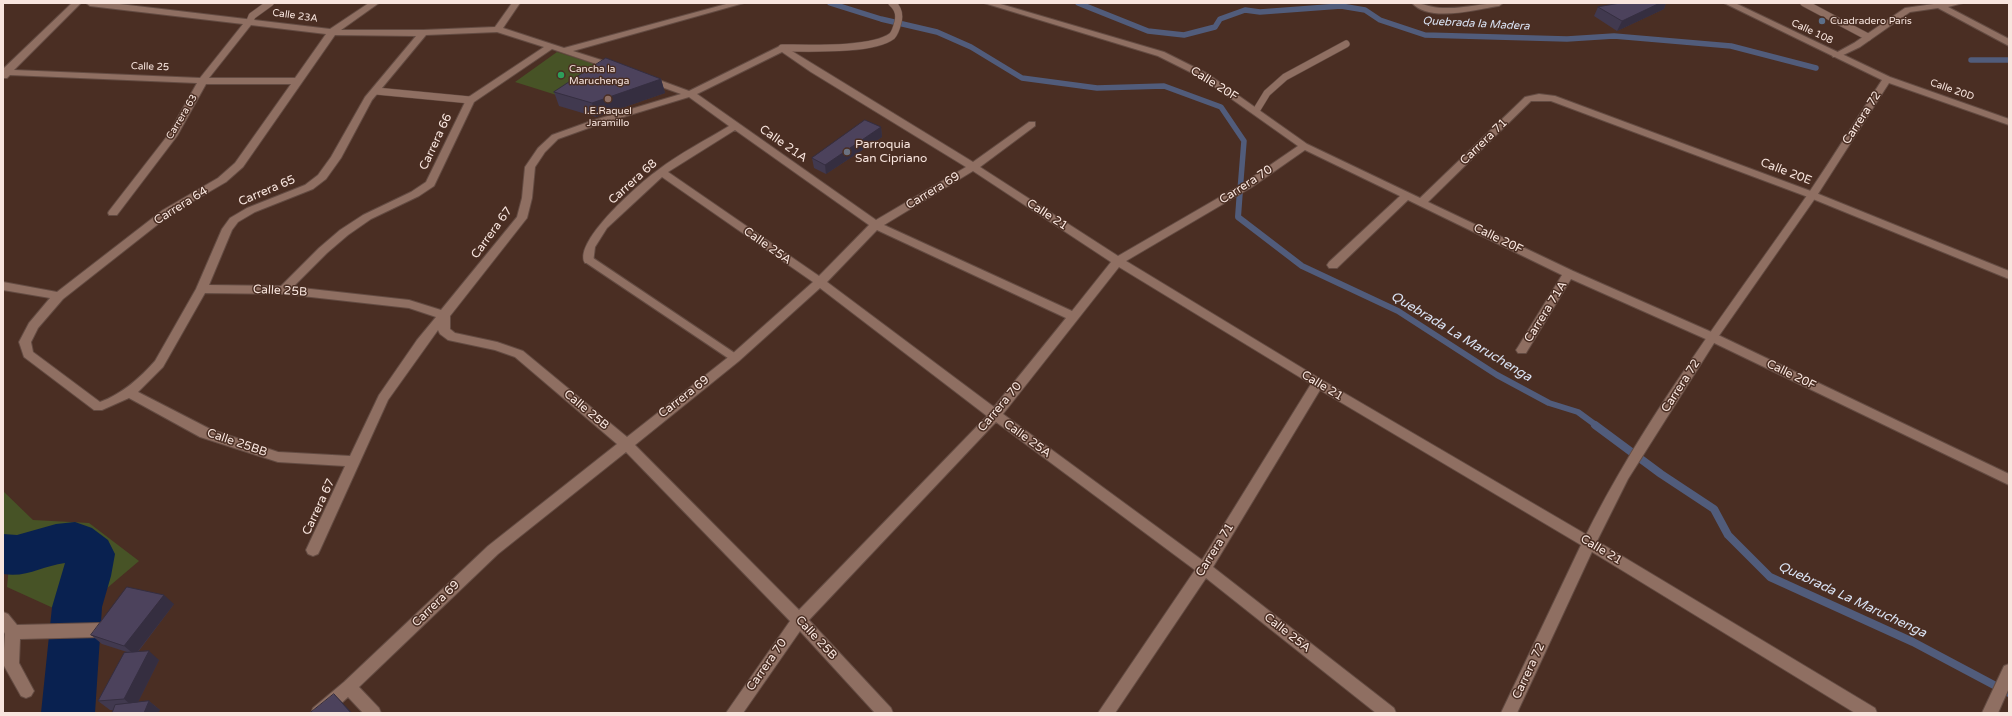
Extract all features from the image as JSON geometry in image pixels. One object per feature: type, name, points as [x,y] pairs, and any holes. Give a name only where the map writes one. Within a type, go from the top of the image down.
[{"type":"street","points":[[4,74],[77,3]]},
{"type":"street","name":"Calle 23A","points":[[90,3],[332,32],[423,33],[498,29]]},
{"type":"street","name":"Carrera 64","points":[[98,407],[28,354],[25,342],[33,326],[59,296],[167,212],[222,180],[239,165],[332,32],[375,3]]},
{"type":"street","points":[[516,3],[498,29],[565,50],[624,71]]},
{"type":"street","points":[[565,50],[740,3]]},
{"type":"street","name":"Calle 20F","points":[[988,3],[1161,54],[1205,76],[1304,146],[1569,274],[1712,337],[2009,480]]},
{"type":"street","points":[[1416,3],[1421,8],[1436,11],[1499,3]]},
{"type":"street","name":"Calle 108","points":[[1728,3],[1887,79]]},
{"type":"street","points":[[1836,55],[1857,45],[1908,10],[1959,3]]},
{"type":"street","points":[[1940,6],[2009,43]]},
{"type":"street","name":"Carrera 63","points":[[113,213],[172,136],[203,80],[250,21]]},
{"type":"street","name":"Carrera 65","points":[[98,407],[112,403],[129,393],[151,374],[159,364],[202,289],[226,229],[234,220],[251,210],[309,187],[322,177],[336,158],[368,100],[423,33]]},
{"type":"street","points":[[470,100],[551,46]]},
{"type":"street","name":"Carrera 67","points":[[313,550],[383,398],[421,343],[522,218],[528,198],[530,167],[540,150],[555,137],[594,123],[690,94],[782,48]]},
{"type":"street","name":"Calle 21","points":[[782,48],[820,74],[973,167],[1118,261],[1318,384],[1589,543],[1869,713]]},
{"type":"street","name":"Calle 25","points":[[4,74],[203,80],[297,81]]},
{"type":"street","name":"Calle 21A","points":[[638,76],[690,94],[734,127],[876,225],[1073,316]]},
{"type":"street","name":"Calle 20D","points":[[1887,79],[2009,122]]},
{"type":"street","name":"Carrera 72","points":[[1509,713],[1589,543],[1623,476],[1712,337],[1812,196],[1887,79]]},
{"type":"street","name":"Carrera 71","points":[[1422,202],[1528,99],[1539,97],[1552,98]]},
{"type":"street","name":"Calle 20E","points":[[1552,98],[1812,196],[2009,275]]},
{"type":"street","name":"Carrera 66","points":[[284,290],[335,238],[368,217],[419,193],[430,184],[470,100]]},
{"type":"street","name":"Carrera 69","points":[[319,713],[349,687],[493,550],[625,443],[735,358],[820,282],[876,225],[973,167],[1032,124]]},
{"type":"street","name":"Carrera 68","points":[[589,260],[590,247],[603,226],[661,172],[734,127]]},
{"type":"street","name":"Carrera 70","points":[[734,713],[799,620],[994,415],[1118,261],[1248,185],[1304,146]]},
{"type":"street","name":"Calle 25A","points":[[661,172],[820,282],[994,415],[1204,569],[1388,713]]},
{"type":"street","points":[[1333,265],[1406,196]]},
{"type":"street","name":"Carrera 71A","points":[[1522,350],[1569,274]]},
{"type":"street","points":[[3,286],[59,296]]},
{"type":"street","name":"Calle 25B","points":[[202,289],[284,290],[409,304],[444,316],[444,331],[452,337],[497,346],[519,354],[625,443],[799,620],[885,713]]},
{"type":"street","name":"Carrera 71","points":[[1106,713],[1204,569],[1318,384]]},
{"type":"street","name":"Calle 25BB","points":[[129,393],[205,432],[278,457],[354,461]]},
{"type":"street","points":[[3,620],[13,632],[11,664],[26,691]]},
{"type":"street","points":[[13,632],[100,630]]},
{"type":"street","points":[[1990,713],[2009,671]]},
{"type":"street","points":[[349,687],[373,713]]},
{"type":"lane","points":[[250,21],[252,16],[270,3]]},
{"type":"lane","points":[[782,48],[866,46],[884,41],[893,35],[900,16],[898,8],[892,3]]},
{"type":"lane","points":[[1804,3],[1868,37]]},
{"type":"lane","points":[[1256,111],[1263,102],[1266,93],[1285,77],[1346,44]]},
{"type":"lane","points":[[376,91],[470,100]]},
{"type":"lane","points":[[589,260],[735,358]]},
{"type":"green space","name":"Cancha la Maruchenga","points":[[557,52],[608,68],[566,98],[515,82]]},
{"type":"green space","points":[[3,491],[33,520],[89,523],[139,561],[73,617],[7,587],[11,545],[3,547]]},
{"type":"building","points":[[1621,3],[1660,3],[1622,21],[1598,7]]},
{"type":"building","points":[[606,58],[661,79],[592,103],[554,92]]},
{"type":"building","points":[[865,120],[881,127],[825,165],[812,158]]},
{"type":"building","points":[[127,587],[164,595],[124,646],[91,635]]},
{"type":"building","points":[[149,651],[124,699],[98,701],[124,653]]},
{"type":"building","points":[[334,694],[351,713],[310,713]]},
{"type":"building","points":[[149,701],[144,713],[112,713],[115,705]]},
{"type":"waterway","name":"Quebrada La Maruchenga","points":[[830,3],[881,19],[937,32],[971,47],[1022,78],[1097,88],[1164,86],[1221,107],[1244,141],[1240,191]]},
{"type":"waterway","name":"Quebrada la Madera","points":[[1078,3],[1148,31],[1184,35],[1215,27],[1220,19],[1245,10],[1260,12],[1341,6],[1365,10],[1380,20],[1425,35],[1567,39],[1614,36],[1731,46],[1816,68]]},
{"type":"waterway","name":"Quebrada la Madera","points":[[1971,60],[2009,60]]},
{"type":"waterway","name":"Quebrada La Maruchenga","points":[[1240,190],[1238,217],[1302,266],[1398,311],[1497,375],[1549,403],[1578,412],[1597,426]]},
{"type":"waterway","name":"Quebrada La Maruchenga","points":[[1595,425],[1661,474],[1714,509],[1728,535],[1770,577],[1913,642],[2009,693]]},
{"type":"waterway","points":[[3,554],[17,556],[56,544],[75,542],[91,554],[87,576],[77,607],[68,713]]},
{"type":"place","name":"Cuadradero Paris","points":[[1822,21]]},
{"type":"place","name":"Cancha la Maruchenga","points":[[561,75]]},
{"type":"place","name":"I.E.Raquel Jaramillo","points":[[608,99]]},
{"type":"place","name":"Parroquia San Cipriano","points":[[847,152]]}]
